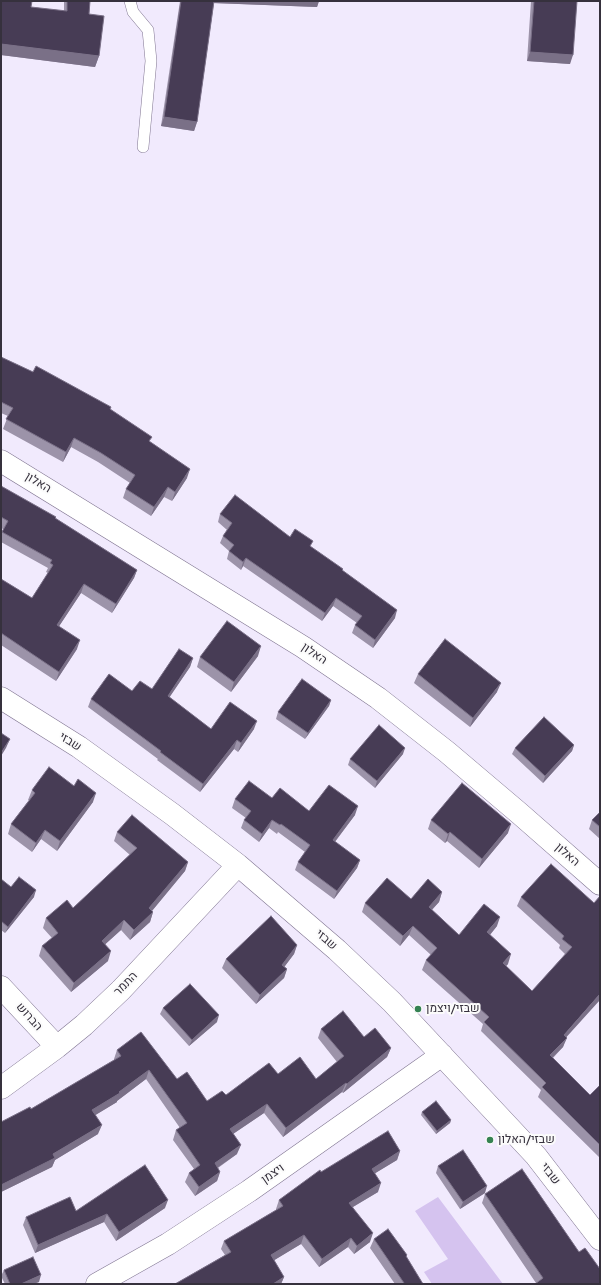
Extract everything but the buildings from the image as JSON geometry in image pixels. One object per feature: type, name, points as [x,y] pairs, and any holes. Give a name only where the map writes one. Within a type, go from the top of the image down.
[{"type":"street","name":"האלון","points":[[1,461],[303,647],[378,698],[459,762],[600,884]]},
{"type":"street","name":"שבזי","points":[[1,698],[80,747],[172,814],[238,865],[337,950],[392,1002],[536,1156],[600,1239]]},
{"type":"street","name":"התמר","points":[[1,1088],[84,1025],[121,990],[238,865]]},
{"type":"street","name":"הברוש","points":[[1,987],[57,1047]]},
{"type":"street","name":"ויצמן","points":[[97,1284],[168,1244],[249,1191],[442,1054]]},
{"type":"lane","points":[[130,1],[133,12],[148,30],[151,61],[143,147]]},
{"type":"shaded area","points":[[438,1197],[503,1284],[432,1284],[424,1272],[448,1259],[415,1211]]},
{"type":"place","name":"שבזי/ויצמן","points":[[418,1009]]},
{"type":"place","name":"שבזי/האלון","points":[[490,1140]]}]
